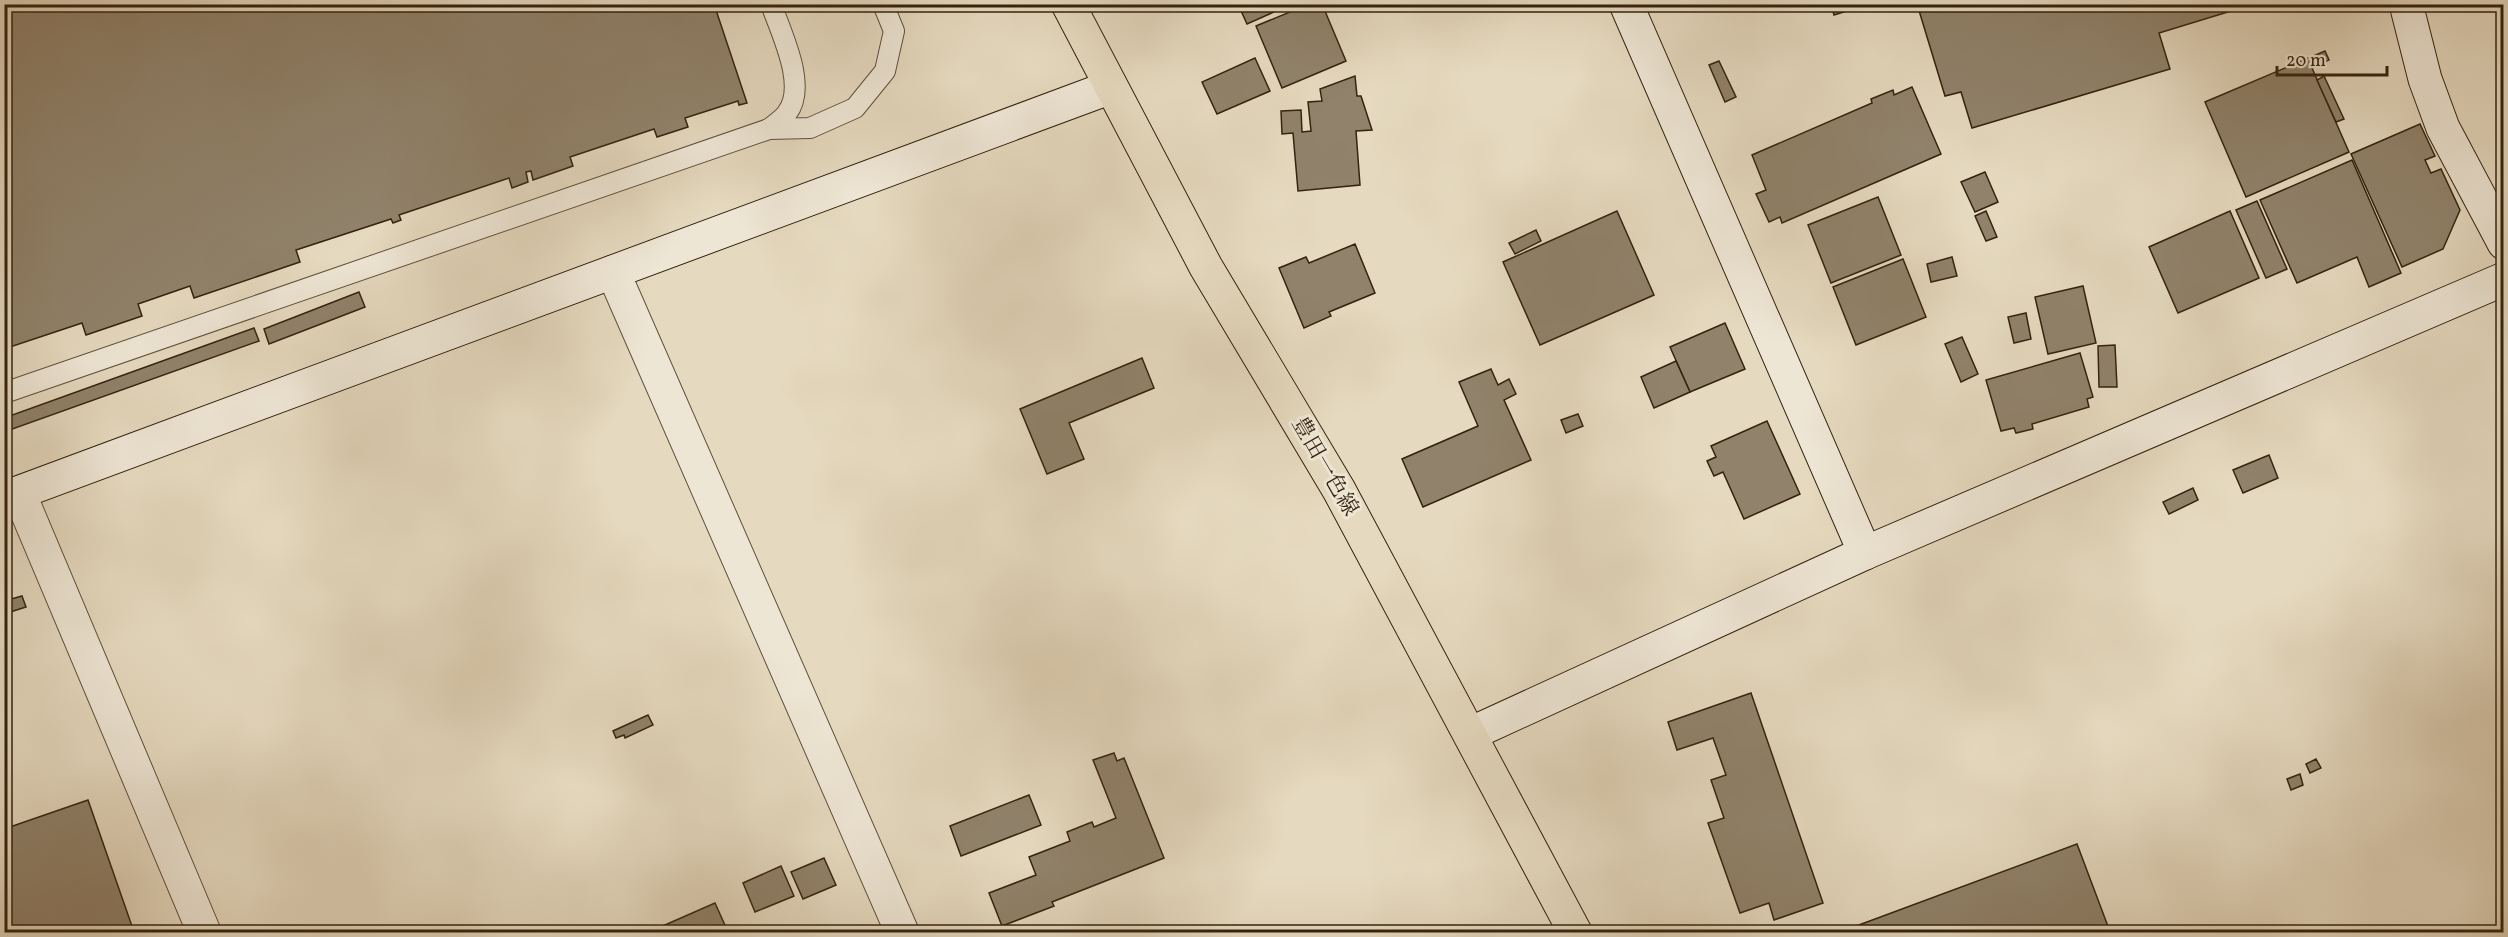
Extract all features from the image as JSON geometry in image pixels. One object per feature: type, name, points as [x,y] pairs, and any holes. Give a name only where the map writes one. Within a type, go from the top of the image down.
[{"type":"main road","name":"豊田一色線","points":[[1068,4],[1206,267],[1338,490],[1575,933]]},
{"type":"street","points":[[1626,4],[1865,553]]},
{"type":"street","points":[[2406,4],[2425,79],[2443,128],[2504,243]]},
{"type":"street","points":[[204,933],[12,495],[1111,87]]},
{"type":"street","points":[[613,272],[902,933]]},
{"type":"street","points":[[1470,734],[1865,553],[2504,279]]},
{"type":"lane","points":[[769,129],[788,113],[795,94],[794,71],[771,4]]},
{"type":"lane","points":[[4,393],[769,129],[810,128],[855,108],[885,71],[894,32],[883,4]]},
{"type":"building","points":[[4,4],[714,4],[747,103],[739,105],[738,101],[685,118],[688,127],[657,137],[654,129],[570,157],[573,166],[533,180],[531,171],[526,172],[528,182],[512,188],[509,178],[399,215],[401,220],[393,223],[391,219],[296,250],[300,262],[194,298],[190,286],[138,304],[142,316],[86,335],[82,323],[4,349]]},
{"type":"building","points":[[1238,4],[1292,4],[1247,24]]},
{"type":"building","points":[[1309,4],[1322,4],[1346,61],[1282,88],[1256,26]]},
{"type":"building","points":[[1831,4],[1869,4],[1834,15]]},
{"type":"building","points":[[1917,4],[2254,4],[2159,33],[2170,69],[1972,128],[1961,92],[1945,96]]},
{"type":"building","points":[[2325,51],[2329,60],[2312,68],[2349,152],[2246,197],[2205,102]]},
{"type":"building","points":[[1255,58],[1270,91],[1217,114],[1202,82]]},
{"type":"building","points":[[1719,61],[1736,97],[1725,102],[1709,65]]},
{"type":"building","points":[[1355,76],[1357,96],[1361,96],[1372,130],[1356,131],[1360,185],[1298,191],[1293,133],[1282,134],[1281,111],[1301,110],[1302,132],[1311,131],[1308,102],[1322,101],[1320,89]]},
{"type":"building","points":[[2324,76],[2344,119],[2336,122],[2317,80]]},
{"type":"building","points":[[1912,87],[1941,154],[1782,223],[1780,217],[1769,222],[1756,194],[1766,190],[1752,155],[1872,103],[1871,99],[1893,90],[1894,95]]},
{"type":"building","points":[[2420,124],[2435,156],[2425,160],[2431,173],[2441,169],[2460,210],[2443,249],[2402,267],[2351,154]]},
{"type":"building","points":[[2352,160],[2401,273],[2369,287],[2357,257],[2297,283],[2260,200]]},
{"type":"building","points":[[1985,172],[1998,202],[1975,212],[1961,182]]},
{"type":"building","points":[[1878,197],[1901,255],[1831,283],[1808,225]]},
{"type":"building","points":[[2257,201],[2287,269],[2266,278],[2236,210]]},
{"type":"building","points":[[1617,211],[1654,295],[1540,345],[1503,262]]},
{"type":"building","points":[[1986,211],[1997,237],[1986,241],[1975,216]]},
{"type":"building","points":[[2230,211],[2259,278],[2178,313],[2149,247]]},
{"type":"building","points":[[1536,230],[1541,241],[1515,254],[1509,243]]},
{"type":"building","points":[[1355,244],[1375,293],[1329,312],[1331,316],[1304,328],[1279,268],[1306,257],[1309,263]]},
{"type":"building","points":[[1952,257],[1957,276],[1931,282],[1927,264]]},
{"type":"building","points":[[1903,259],[1926,317],[1856,345],[1833,287]]},
{"type":"building","points":[[2083,286],[2096,343],[2048,354],[2035,297]]},
{"type":"building","points":[[359,292],[365,307],[269,344],[264,329]]},
{"type":"building","points":[[2026,313],[2031,339],[2014,343],[2008,317]]},
{"type":"building","points":[[1725,323],[1745,369],[1690,392],[1670,347]]},
{"type":"building","points":[[254,328],[259,341],[4,432],[4,418]]},
{"type":"building","points":[[1962,337],[1978,374],[1961,382],[1945,344]]},
{"type":"building","points":[[2115,345],[2117,387],[2099,387],[2098,346]]},
{"type":"building","points":[[2080,353],[2093,397],[2087,399],[2089,407],[2032,424],[2033,429],[2016,433],[2014,428],[2001,431],[1986,380]]},
{"type":"building","points":[[1142,358],[1154,388],[1069,423],[1084,459],[1047,474],[1020,409]]},
{"type":"building","points":[[1676,361],[1690,392],[1654,408],[1641,377]]},
{"type":"building","points":[[1491,369],[1498,385],[1509,379],[1516,394],[1504,400],[1531,460],[1423,507],[1402,459],[1478,426],[1459,382]]},
{"type":"building","points":[[1578,414],[1583,426],[1566,433],[1561,420]]},
{"type":"building","points":[[1767,421],[1800,494],[1744,519],[1723,472],[1714,476],[1707,461],[1716,457],[1711,446]]},
{"type":"building","points":[[2269,455],[2278,478],[2243,493],[2233,470]]},
{"type":"building","points":[[2193,488],[2198,500],[2169,514],[2163,502]]},
{"type":"building","points":[[22,596],[26,607],[4,614],[4,601]]},
{"type":"building","points":[[1751,693],[1823,903],[1774,920],[1769,903],[1740,913],[1708,823],[1724,818],[1711,780],[1726,775],[1713,738],[1677,750],[1668,722]]},
{"type":"building","points":[[648,715],[653,725],[625,738],[624,735],[616,738],[613,731]]},
{"type":"building","points":[[1114,753],[1117,761],[1124,758],[1164,858],[1052,902],[1054,906],[1002,926],[989,893],[1036,875],[1029,857],[1070,841],[1067,832],[1092,822],[1094,827],[1116,818],[1093,760]]},
{"type":"building","points":[[2316,759],[2321,768],[2310,773],[2306,764]]},
{"type":"building","points":[[2300,774],[2303,785],[2291,790],[2287,779]]},
{"type":"building","points":[[1029,795],[1041,825],[961,856],[950,826]]},
{"type":"building","points":[[88,800],[134,932],[4,932],[4,829]]},
{"type":"building","points":[[2077,844],[2109,929],[2100,932],[1840,932]]},
{"type":"building","points":[[824,858],[836,885],[803,899],[791,872]]},
{"type":"building","points":[[781,866],[794,896],[755,912],[743,883]]},
{"type":"building","points":[[715,903],[728,932],[649,932]]}]
